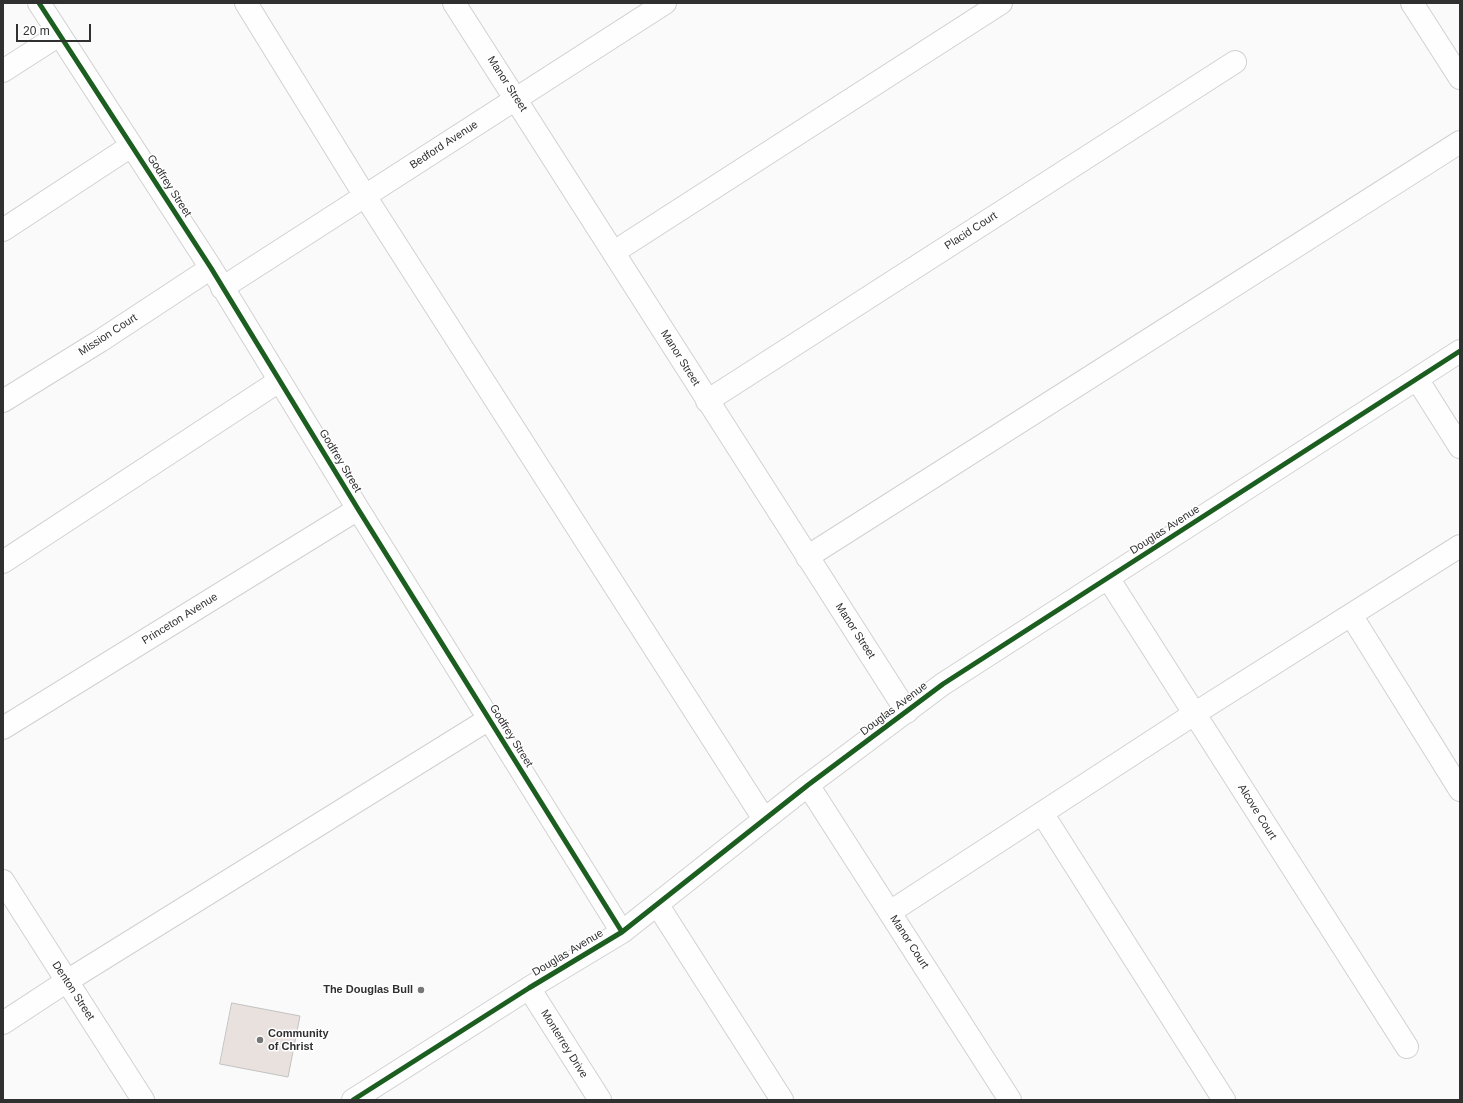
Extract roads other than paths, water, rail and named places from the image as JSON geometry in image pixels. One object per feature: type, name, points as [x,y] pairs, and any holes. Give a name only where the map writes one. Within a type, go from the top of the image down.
[{"type":"street","name":"Godfrey Street","points":[[38,3],[211,268],[358,509],[622,932]]},
{"type":"street","points":[[246,3],[366,196],[764,820]]},
{"type":"street","name":"Manor Street","points":[[454,3],[907,712]]},
{"type":"street","name":"Bedford Avenue","points":[[222,288],[665,3]]},
{"type":"street","points":[[614,252],[1001,3]]},
{"type":"street","points":[[1412,3],[1460,78]]},
{"type":"street","points":[[3,71],[59,35]]},
{"type":"street","name":"Placid Court","points":[[708,401],[1235,62]]},
{"type":"street","points":[[807,557],[1460,142]]},
{"type":"street","points":[[3,230],[131,146]]},
{"type":"street","name":"Mission Court","points":[[3,401],[100,341],[211,268]]},
{"type":"street","name":"Douglas Avenue","points":[[353,1100],[529,988],[622,932],[808,785],[944,684],[1460,351]]},
{"type":"street","points":[[1417,379],[1460,448]]},
{"type":"street","points":[[3,562],[279,381]]},
{"type":"street","name":"Princeton Avenue","points":[[3,728],[358,509]]},
{"type":"street","points":[[890,912],[1194,714],[1460,546]]},
{"type":"street","name":"Alcove Court","points":[[1108,578],[1407,1047]]},
{"type":"street","points":[[1351,615],[1460,790]]},
{"type":"street","points":[[3,1023],[489,719]]},
{"type":"street","name":"Manor Court","points":[[808,785],[1010,1100]]},
{"type":"street","points":[[1042,813],[1224,1100]]},
{"type":"street","name":"Denton Street","points":[[3,881],[143,1100]]},
{"type":"street","points":[[657,904],[782,1100]]},
{"type":"street","name":"Monterrey Drive","points":[[529,988],[600,1100]]},
{"type":"place","name":"The Douglas Bull","points":[[421,990]]},
{"type":"place","name":"Community of Christ","points":[[260,1040]]}]
